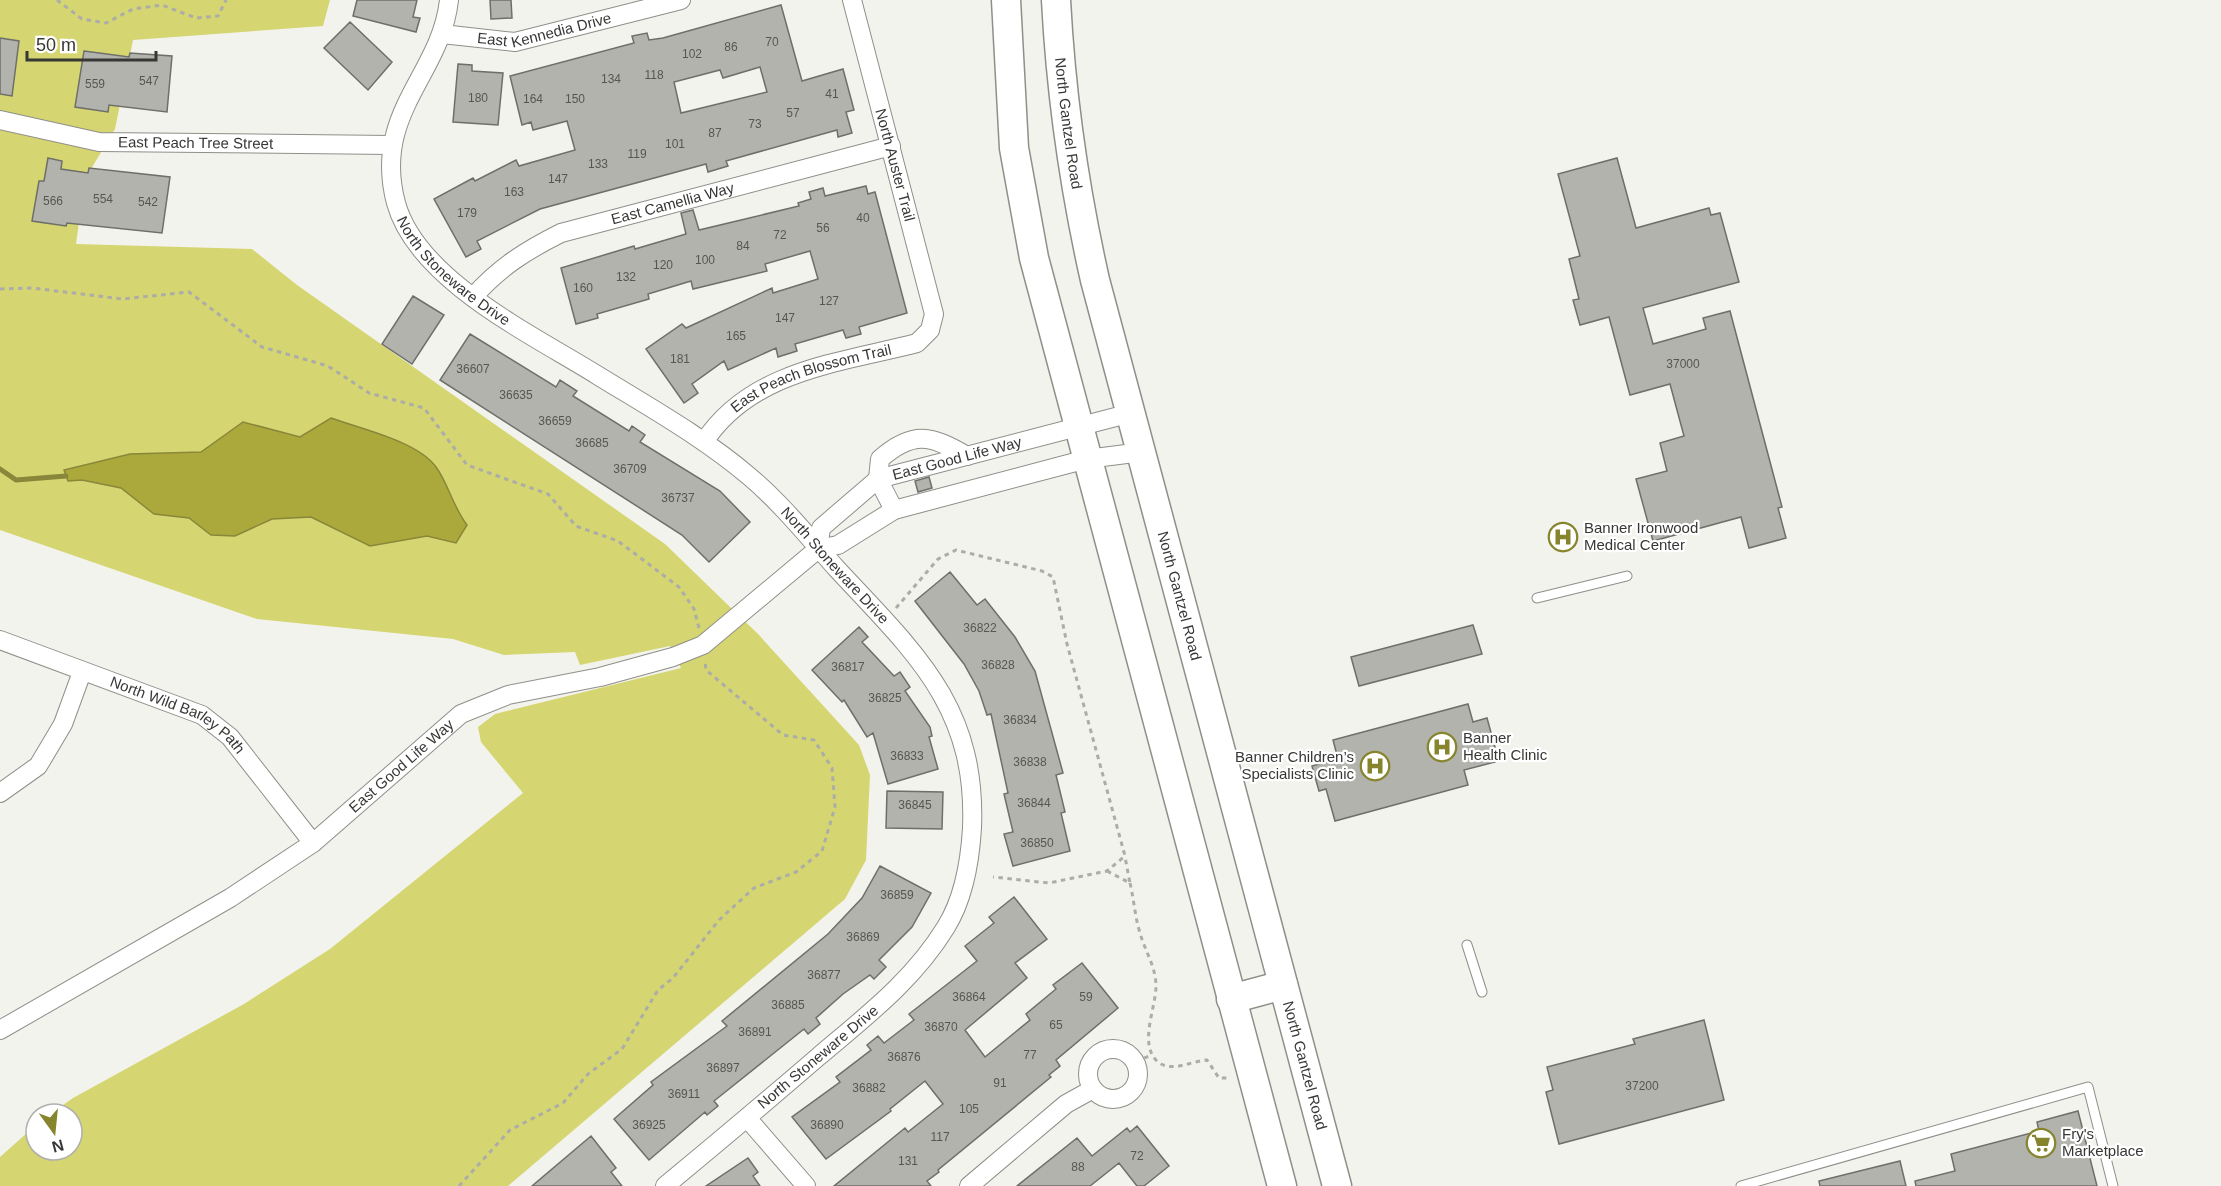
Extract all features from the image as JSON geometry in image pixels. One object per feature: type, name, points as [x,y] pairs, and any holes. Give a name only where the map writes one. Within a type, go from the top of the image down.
[{"type":"main road","points":[[1006,0],[1009,96],[1022,196],[1034,258],[1282,1186]]},
{"type":"main road","name":"North Gantzel Road","points":[[1056,0],[1063,96],[1078,205],[1131,413],[1337,1186]]},
{"type":"main road","points":[[1231,999],[1283,985]]},
{"type":"street","name":"North Stoneware Drive","points":[[449,0],[442,34],[405,102],[392,145],[393,188],[397,207],[406,227],[430,263],[473,297],[704,442],[765,490],[884,620],[930,674],[950,709],[966,754],[971,777],[972,818],[968,866],[961,894],[949,922],[932,949],[898,989],[666,1186]]},
{"type":"street","name":"East Kennedia Drive","points":[[442,34],[515,42],[681,0]]},
{"type":"street","name":"North Auster Trail","points":[[852,0],[934,314],[930,330]]},
{"type":"street","name":"East Peach Tree Street","points":[[0,120],[99,142],[392,145]]},
{"type":"street","name":"East Camellia Way","points":[[473,297],[496,272],[530,248],[561,233],[891,146]]},
{"type":"street","name":"East Peach Blossom Trail","points":[[704,442],[717,421],[764,386],[790,375],[917,344],[930,330]]},
{"type":"street","name":"East Good Life Way","points":[[819,549],[821,528],[878,479],[1131,413]]},
{"type":"street","points":[[894,510],[878,479],[880,459],[895,446],[915,438],[927,438],[945,443],[967,456]]},
{"type":"street","name":"East Good Life Way","points":[[0,1030],[230,898],[313,843],[461,714],[508,695],[600,677],[673,657],[703,645],[819,549],[838,545],[894,510],[1087,459],[1142,452]]},
{"type":"street","name":"North Wild Barley Path","points":[[0,640],[202,715],[230,737],[313,843]]},
{"type":"street","points":[[0,793],[38,766],[63,724],[82,672]]},
{"type":"street","points":[[1107,1049],[1124,1051],[1144,1058],[1139,1078],[1131,1093],[1123,1097],[1107,1098],[1093,1089],[1088,1073],[1094,1058],[1100,1052],[1107,1049]]},
{"type":"street","points":[[969,1186],[1066,1104],[1093,1089]]},
{"type":"street","points":[[747,1118],[806,1186]]},
{"type":"lane","points":[[1537,598],[1627,576]]},
{"type":"lane","points":[[1467,945],[1482,992]]},
{"type":"lane","points":[[1741,1186],[2088,1087],[2113,1186]]},
{"type":"path","points":[[57,0],[82,19],[106,23],[133,9],[162,5],[196,18],[218,16],[226,0]]},
{"type":"path","points":[[0,289],[44,289],[123,299],[189,292],[262,347],[328,366],[369,393],[424,408],[467,465],[548,494],[576,526],[618,541],[679,587],[694,609],[703,645],[706,670],[783,735],[814,740],[832,768],[835,807],[822,851],[796,872],[754,888],[719,920],[673,978],[658,990],[622,1049],[588,1074],[563,1103],[510,1130],[459,1186]]},
{"type":"path","points":[[884,620],[938,559],[956,550],[1042,571],[1053,577],[1067,644],[1125,856],[1140,933],[1153,965],[1156,986],[1149,1039],[1144,1058],[1175,1068],[1207,1060],[1219,1078],[1251,1072]]},
{"type":"path","points":[[993,877],[1048,883],[1107,871],[1125,856]]},
{"type":"path","points":[[1107,871],[1130,883]]},
{"type":"shaded area","points":[[0,0],[330,0],[323,26],[133,40],[115,129],[85,179],[76,244],[252,249],[297,285],[665,544],[758,634],[859,745],[870,775],[866,860],[845,899],[508,1186],[0,1186],[0,1157],[24,1136],[24,1162],[84,1162],[84,1102],[67,1102],[244,1004],[330,949],[523,793],[481,742],[478,727],[495,714],[681,668],[670,646],[580,665],[575,652],[504,655],[453,639],[257,619],[0,530]]},
{"type":"shaded area","points":[[331,418],[402,443],[416,450],[436,467],[467,525],[456,543],[427,536],[370,546],[311,517],[272,519],[235,536],[211,535],[189,518],[154,514],[121,488],[82,480],[68,481],[64,470],[130,454],[201,452],[243,422],[300,437]]},
{"type":"building","points":[[357,0],[417,0],[413,17],[420,18],[416,32],[353,16]]},
{"type":"building","points":[[490,0],[511,0],[512,18],[491,19]]},
{"type":"building","points":[[781,5],[802,81],[843,69],[854,110],[846,112],[852,133],[838,137],[837,130],[726,161],[728,166],[708,172],[706,164],[540,209],[477,241],[481,249],[466,257],[434,199],[473,178],[475,181],[516,160],[519,166],[575,150],[567,121],[533,130],[531,122],[522,125],[510,76],[634,43],[632,36],[647,33],[649,40]],"holes":[[[760,67],[767,92],[681,113],[674,82],[720,70],[723,78]]]},
{"type":"building","points":[[350,22],[392,62],[368,90],[324,48]]},
{"type":"building","points":[[0,38],[19,41],[12,96],[0,94]]},
{"type":"building","points":[[84,51],[129,57],[130,53],[172,56],[167,112],[109,105],[108,112],[75,107]]},
{"type":"building","points":[[458,64],[472,65],[472,71],[503,73],[498,125],[453,122]]},
{"type":"building","points":[[48,158],[62,161],[61,169],[88,173],[89,168],[170,177],[162,233],[67,223],[66,226],[32,221],[39,181],[44,181]]},
{"type":"building","points":[[1617,158],[1636,228],[1709,208],[1711,215],[1720,213],[1739,282],[1643,308],[1653,344],[1706,329],[1703,318],[1730,311],[1782,507],[1778,508],[1786,538],[1749,548],[1741,517],[1653,541],[1636,479],[1667,471],[1660,443],[1684,436],[1670,384],[1630,395],[1609,317],[1580,325],[1573,300],[1579,299],[1569,259],[1580,256],[1558,174]]},
{"type":"building","points":[[866,186],[868,194],[875,192],[907,313],[859,327],[861,334],[846,338],[843,330],[795,344],[797,351],[778,357],[776,348],[728,370],[724,361],[692,384],[698,393],[684,403],[646,349],[682,324],[686,328],[772,288],[773,293],[818,279],[810,251],[765,264],[767,271],[693,289],[691,281],[648,294],[649,299],[597,314],[598,318],[576,324],[561,268],[634,246],[635,249],[686,234],[681,213],[693,210],[699,230],[799,206],[798,203],[811,199],[809,192],[823,188],[825,196]]},
{"type":"building","points":[[413,296],[444,315],[412,364],[382,344]]},
{"type":"building","points":[[470,334],[556,387],[560,380],[577,391],[573,396],[629,431],[632,426],[645,435],[640,442],[720,491],[750,522],[709,562],[682,535],[440,380]]},
{"type":"building","points":[[929,477],[932,488],[918,492],[915,481]]},
{"type":"building","points":[[950,572],[977,605],[985,599],[1015,637],[1035,671],[1063,773],[1056,775],[1065,812],[1061,813],[1070,851],[1013,866],[1004,834],[1013,832],[1004,794],[1008,793],[991,714],[987,715],[979,691],[964,664],[915,601]]},
{"type":"building","points":[[1473,625],[1482,654],[1359,686],[1351,657]]},
{"type":"building","points":[[859,627],[868,637],[862,642],[894,676],[900,672],[910,687],[905,691],[930,727],[932,736],[929,737],[938,769],[888,784],[873,733],[867,737],[844,700],[842,702],[812,670]]},
{"type":"building","points":[[1468,704],[1473,722],[1487,718],[1495,747],[1491,748],[1495,762],[1464,770],[1468,785],[1335,821],[1326,789],[1319,791],[1312,766],[1338,759],[1333,740]]},
{"type":"building","points":[[887,791],[943,792],[942,829],[886,828]]},
{"type":"building","points":[[880,866],[931,893],[912,927],[879,960],[886,967],[874,979],[870,975],[843,994],[816,1018],[820,1024],[808,1034],[804,1029],[714,1101],[718,1106],[707,1115],[705,1112],[649,1160],[614,1119],[653,1085],[651,1082],[727,1026],[722,1021],[828,934],[862,898]]},
{"type":"building","points":[[1014,897],[1047,939],[1015,963],[1027,978],[965,1030],[985,1057],[1030,1020],[1026,1014],[1056,989],[1053,985],[1082,963],[1118,1008],[1056,1060],[1060,1066],[1049,1075],[1051,1077],[938,1170],[939,1172],[927,1181],[931,1186],[834,1186],[905,1128],[908,1132],[943,1104],[925,1081],[890,1109],[891,1111],[826,1159],[792,1117],[840,1082],[836,1077],[871,1050],[867,1045],[878,1036],[884,1043],[914,1020],[909,1014],[977,961],[965,946],[994,923],[989,917]]},
{"type":"building","points":[[1704,1020],[1724,1100],[1559,1144],[1546,1092],[1553,1090],[1547,1067],[1635,1044],[1633,1039]]},
{"type":"building","name":"Fry's Marketplace","points":[[2078,1111],[2097,1186],[1916,1186],[1915,1181],[1955,1171],[1951,1154],[2039,1131],[2037,1122]]},
{"type":"building","points":[[1137,1126],[1169,1166],[1144,1186],[1137,1186],[1119,1163],[1090,1186],[1017,1186],[1077,1138],[1092,1156],[1127,1128],[1130,1132]]},
{"type":"building","points":[[591,1136],[616,1168],[611,1172],[622,1186],[532,1186]]},
{"type":"building","points":[[748,1158],[758,1172],[753,1176],[760,1186],[706,1186]]},
{"type":"building","points":[[1900,1161],[1906,1186],[1820,1186],[1819,1181]]},
{"type":"waterway","points":[[0,469],[16,480],[66,476]]},
{"type":"place","name":"Banner Ironwood Medical Center","points":[[1563,537]]},
{"type":"place","name":"Banner Health Clinic","points":[[1442,747]]},
{"type":"place","name":"Banner Children’s Specialists Clinic","points":[[1375,766]]},
{"type":"place","name":"Fry's Marketplace","points":[[2041,1143]]}]
